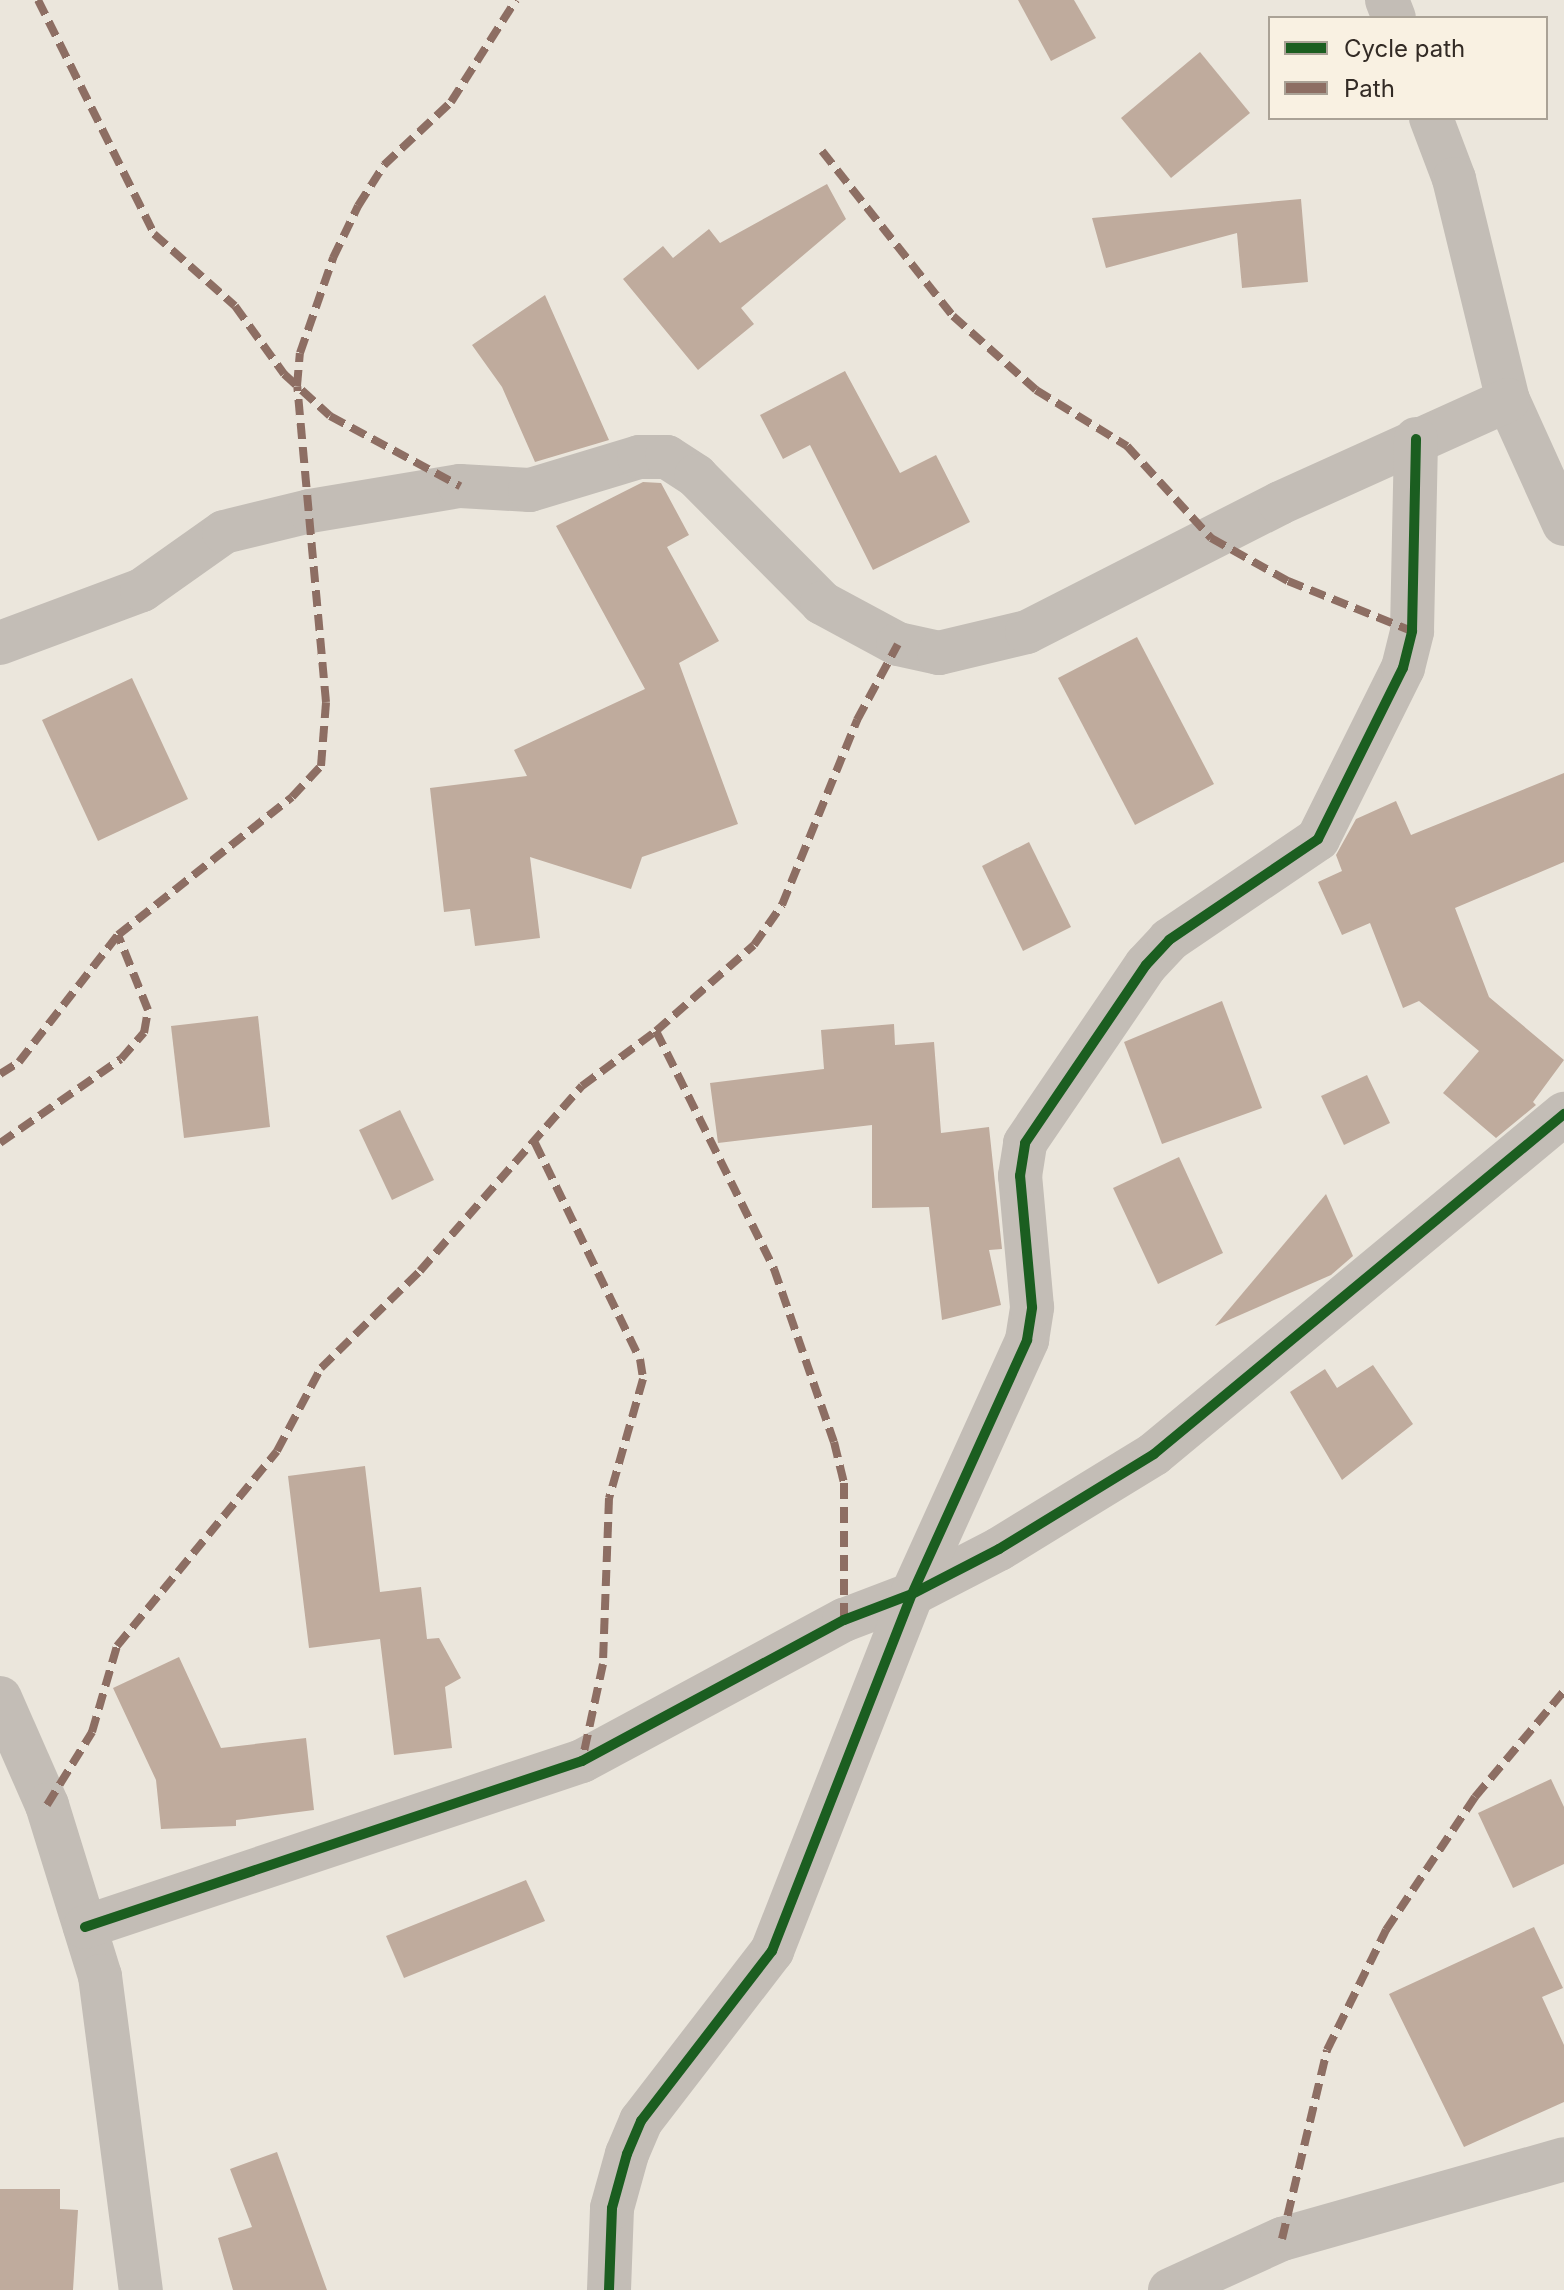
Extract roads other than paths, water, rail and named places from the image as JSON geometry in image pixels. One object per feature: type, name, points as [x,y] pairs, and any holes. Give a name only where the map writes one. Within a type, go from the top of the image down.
[{"type":"street","points":[[1432,120],[1454,179],[1508,400],[1564,524]]},
{"type":"street","points":[[0,643],[142,590],[224,532],[310,511],[460,486],[530,490],[639,457],[667,457],[696,476],[822,603],[898,644],[939,653],[1027,632],[1416,439],[1508,400]]},
{"type":"street","points":[[609,2290],[612,2208],[627,2154],[641,2121],[772,1951],[912,1594],[1027,1340],[1032,1307],[1020,1176],[1025,1143],[1146,965],[1169,940],[1318,839],[1403,668],[1412,631],[1416,439]]},
{"type":"street","points":[[85,1927],[582,1761],[844,1620],[912,1594],[999,1549],[1154,1454],[1564,1114]]},
{"type":"street","points":[[0,1698],[47,1805],[85,1927],[110,2040],[141,2290]]},
{"type":"street","points":[[1170,2290],[1282,2239],[1564,2159]]}]
